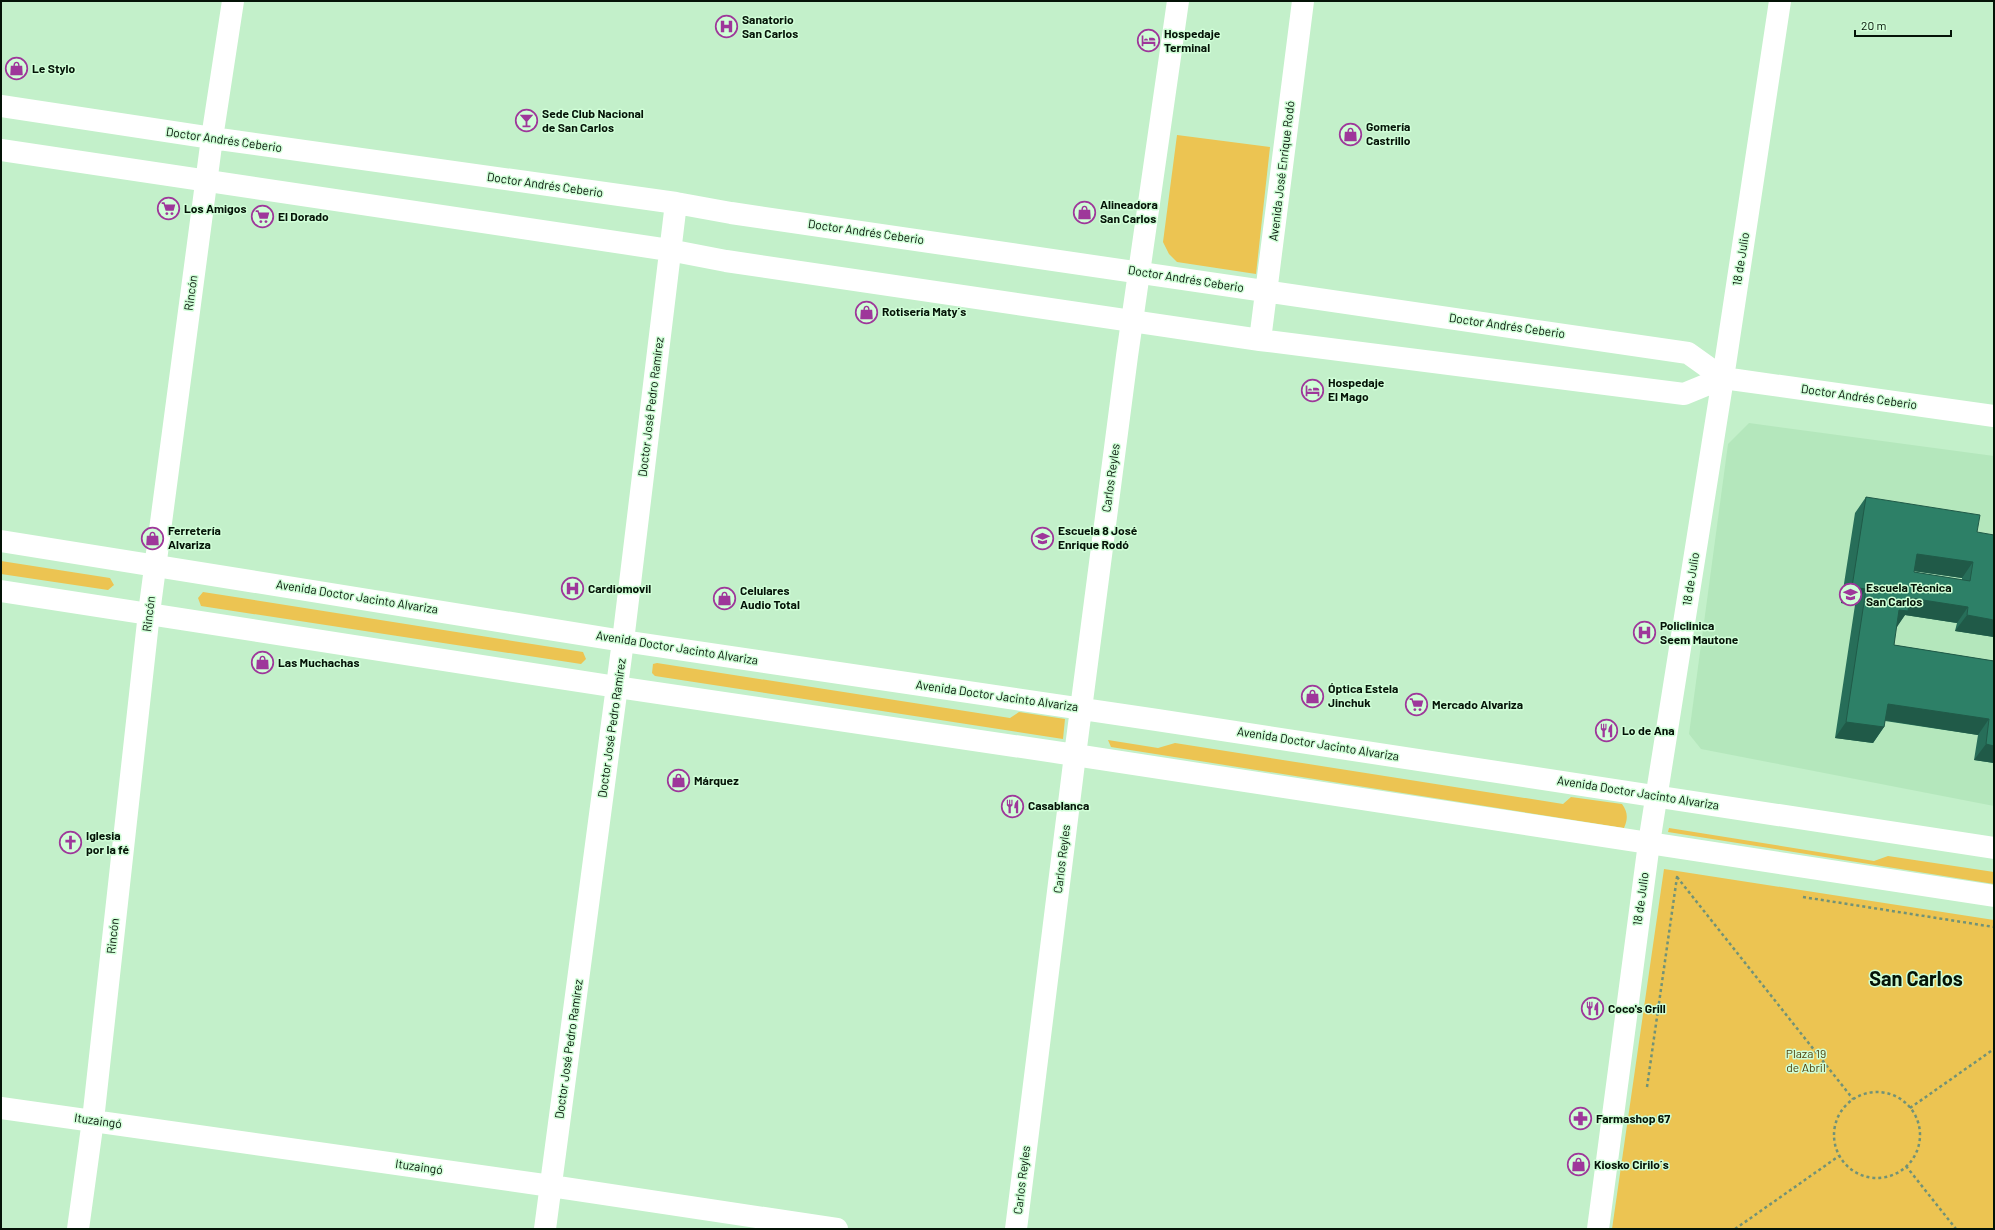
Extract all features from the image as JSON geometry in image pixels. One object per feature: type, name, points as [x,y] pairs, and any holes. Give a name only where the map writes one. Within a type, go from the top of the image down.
[{"type":"street","name":"Rincón","points":[[78,1229],[93,1120],[155,565],[212,138],[233,1]]},
{"type":"street","points":[[1133,322],[1178,1]]},
{"type":"street","name":"Avenida José Enrique Rodó","points":[[1260,340],[1303,1]]},
{"type":"street","name":"18 de Julio","points":[[1598,1229],[1649,842],[1723,378],[1780,1]]},
{"type":"street","name":"Doctor Andrés Ceberio","points":[[1,106],[212,138],[676,203],[731,213],[1688,353],[1723,378],[1994,416]]},
{"type":"street","points":[[1,150],[206,182],[669,250],[726,261],[1260,340],[1684,394],[1723,378]]},
{"type":"street","name":"Doctor José Pedro Ramírez","points":[[545,1229],[617,687],[669,250],[676,203]]},
{"type":"street","name":"Carlos Reyles","points":[[1016,1229],[1080,708],[1133,322]]},
{"type":"street","name":"Avenida Doctor Jacinto Alvariza","points":[[1,541],[623,640],[1080,708],[1994,848]]},
{"type":"street","points":[[1,591],[617,687],[1649,842],[1994,896]]},
{"type":"street","name":"Ituzaingó","points":[[1,1108],[551,1186],[836,1229]]},
{"type":"path","points":[[1649,842],[1853,1099]]},
{"type":"path","points":[[1677,877],[1684,878]]},
{"type":"path","points":[[1647,1088],[1677,877]]},
{"type":"path","points":[[1800,897],[1994,928]]},
{"type":"path","points":[[1910,1108],[1994,1049]]},
{"type":"path","points":[[1883,1092],[1893,1095],[1910,1108],[1916,1118],[1919,1131],[1919,1144],[1914,1156],[1906,1166],[1887,1176],[1865,1176],[1855,1172],[1839,1156],[1834,1136],[1835,1125],[1845,1106],[1853,1099],[1862,1094],[1883,1092]]},
{"type":"path","points":[[1734,1229],[1839,1156]]},
{"type":"path","points":[[1906,1166],[1956,1229]]},
{"type":"shaded area","name":"Escuela Técnica San Carlos","points":[[1749,423],[1994,456],[1994,806],[1701,749],[1689,734],[1728,444]]},
{"type":"green space","points":[[1177,135],[1270,147],[1256,274],[1177,262],[1169,254],[1163,242]]},
{"type":"green space","points":[[1,561],[110,578],[114,585],[108,590],[1,574]]},
{"type":"green space","points":[[203,592],[583,652],[586,659],[581,664],[201,606],[198,598]]},
{"type":"green space","points":[[657,663],[1010,718],[1019,712],[1065,719],[1063,739],[655,676],[652,673],[653,664]]},
{"type":"green space","points":[[1108,740],[1158,748],[1175,743],[1563,804],[1571,797],[1622,804],[1627,819],[1624,828],[1111,747]]},
{"type":"green space","points":[[1669,828],[1874,861],[1888,856],[1994,872],[1994,884],[1668,832]]},
{"type":"green space","name":"Plaza 19 de Abril","points":[[1664,869],[1994,920],[1994,1229],[1612,1229]]},
{"type":"building","points":[[1866,497],[1980,515],[1977,532],[1994,535],[1994,620],[1967,615],[1968,607],[1910,598],[1908,611],[1899,610],[1894,645],[1994,661],[1994,746],[1986,744],[1989,719],[1888,704],[1884,727],[1846,722],[1866,589],[1852,587]],"holes":[[[1917,554],[1973,562],[1970,581],[1914,572]]]},
{"type":"place","name":"Sanatorio San Carlos","points":[[726,27]]},
{"type":"place","name":"Hospedaje Terminal","points":[[1149,41]]},
{"type":"place","name":"Le Stylo","points":[[17,69]]},
{"type":"place","name":"Sede Club Nacional de San Carlos","points":[[526,121]]},
{"type":"place","name":"Gomería Castrillo","points":[[1351,134]]},
{"type":"place","name":"Los Amigos","points":[[169,209]]},
{"type":"place","name":"Alineadora San Carlos","points":[[1085,212]]},
{"type":"place","name":"El Dorado","points":[[262,217]]},
{"type":"place","name":"Rotisería Maty´s","points":[[866,312]]},
{"type":"place","name":"Hospedaje El Mago","points":[[1313,390]]},
{"type":"place","name":"Ferretería Alvariza","points":[[153,538]]},
{"type":"place","name":"Escuela 8 José Enrique Rodó","points":[[1043,538]]},
{"type":"place","name":"Cardiomovil","points":[[572,589]]},
{"type":"place","name":"Escuela Técnica San Carlos","points":[[1851,595]]},
{"type":"place","name":"Celulares Audio Total","points":[[725,598]]},
{"type":"place","name":"Policlinica Seem Mautone","points":[[1645,633]]},
{"type":"place","name":"Las Muchachas","points":[[263,663]]},
{"type":"place","name":"Óptica Estela Jinchuk","points":[[1313,696]]},
{"type":"place","name":"Mercado Alvariza","points":[[1416,705]]},
{"type":"place","name":"Lo de Ana","points":[[1607,731]]},
{"type":"place","name":"Márquez","points":[[678,781]]},
{"type":"place","name":"Casablanca","points":[[1012,806]]},
{"type":"place","name":"Iglesia por la fé","points":[[70,843]]},
{"type":"place","name":"Coco's Grill","points":[[1592,1009]]},
{"type":"place","name":"Farmashop 67","points":[[1581,1119]]},
{"type":"place","name":"Kiosko Cirilo´s","points":[[1579,1165]]},
{"type":"district","name":"San Carlos","points":[[1916,979]]}]
